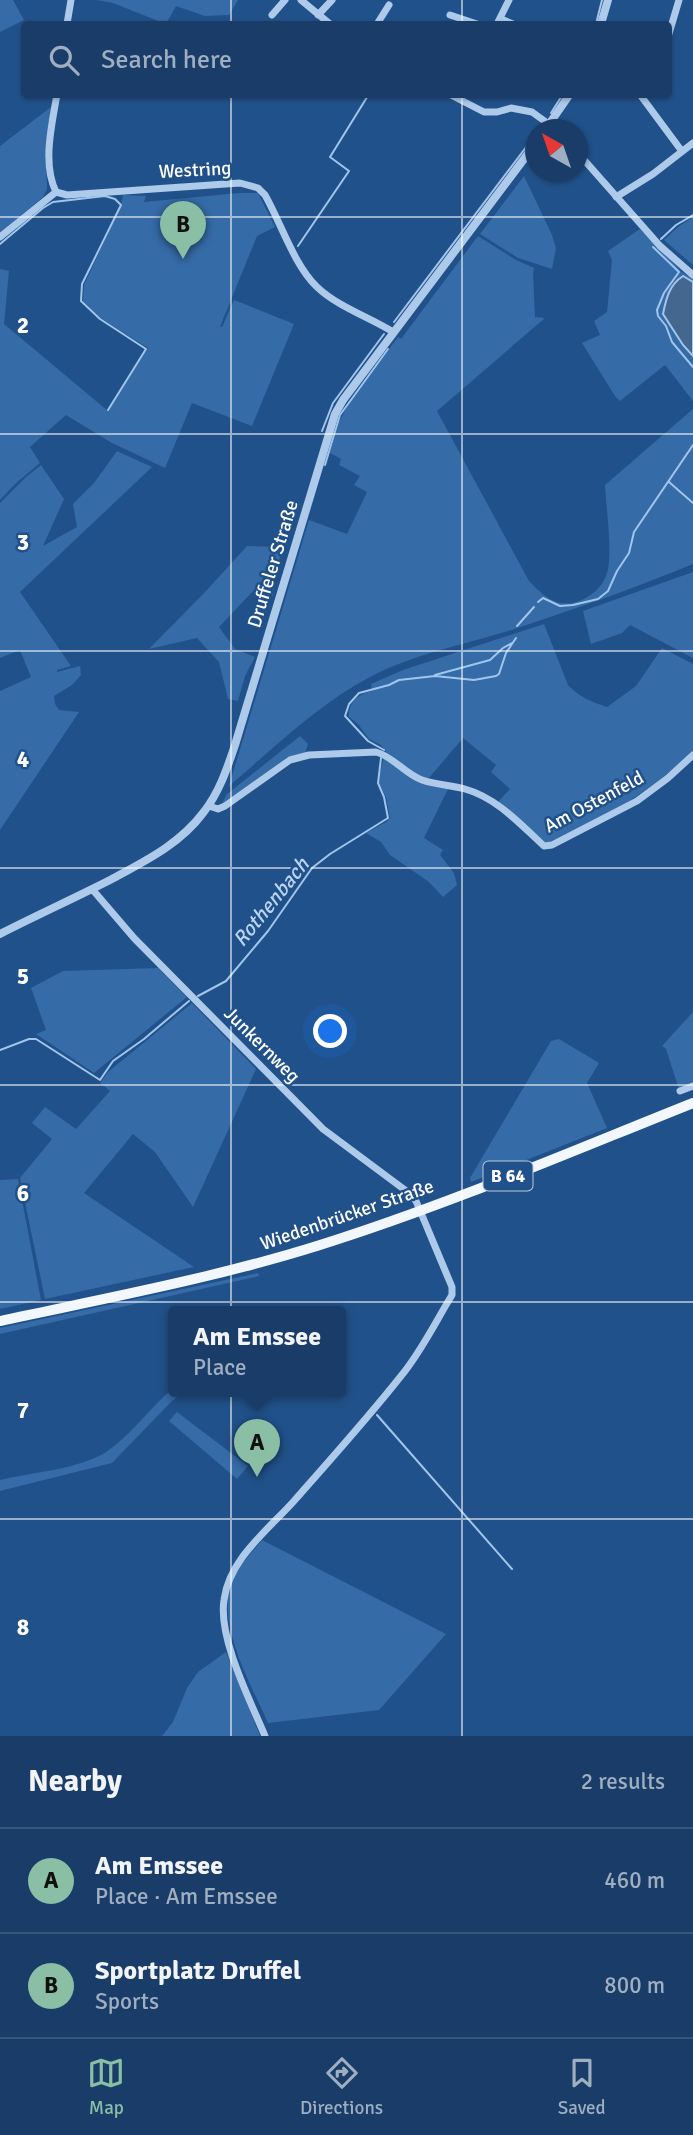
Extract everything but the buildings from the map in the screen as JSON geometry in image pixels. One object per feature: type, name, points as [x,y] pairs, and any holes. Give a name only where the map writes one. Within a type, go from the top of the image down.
[{"type":"main road","name":"Wiedenbrücker Straße","points":[[0,1321],[228,1271],[346,1236],[420,1210],[693,1103]]},
{"type":"street","points":[[68,21],[71,0]]},
{"type":"street","points":[[272,15],[285,0]]},
{"type":"street","points":[[301,0],[326,21]]},
{"type":"street","points":[[318,16],[332,0]]},
{"type":"street","points":[[499,21],[509,0]]},
{"type":"street","points":[[602,21],[608,0]]},
{"type":"street","points":[[672,24],[679,0]]},
{"type":"street","points":[[379,21],[388,5]]},
{"type":"street","points":[[450,15],[468,21]]},
{"type":"street","points":[[0,237],[56,191],[51,181],[49,158],[56,98]]},
{"type":"street","points":[[459,98],[484,111],[521,108],[540,119]]},
{"type":"street","points":[[555,119],[568,98]]},
{"type":"street","points":[[642,98],[681,150]]},
{"type":"street","points":[[616,197],[653,174],[693,143]]},
{"type":"street","name":"Druffeler Straße","points":[[0,934],[92,889],[169,846],[192,827],[208,806],[222,781],[235,745],[335,414],[393,332],[525,158]]},
{"type":"street","points":[[588,165],[660,246],[693,275]]},
{"type":"street","name":"Westring","points":[[56,191],[67,195],[240,183],[258,188],[265,195],[304,271],[318,287],[393,332]]},
{"type":"street","name":"Am Ostenfeld","points":[[208,806],[218,809],[225,806],[283,765],[299,757],[376,752],[385,755],[421,780],[483,795],[498,804],[544,846],[560,842],[637,801],[693,755]]},
{"type":"street","name":"Junkernweg","points":[[92,889],[134,938],[323,1129],[416,1201],[452,1287],[452,1295],[404,1373],[291,1504],[251,1546],[230,1578],[224,1600],[224,1623],[230,1646],[265,1736]]},
{"type":"street","points":[[680,1091],[693,1086]]},
{"type":"shaded area","points":[[0,0],[13,0],[24,20],[0,32]]},
{"type":"shaded area","points":[[97,0],[238,0],[229,15],[205,16],[176,6],[168,21],[158,21],[113,3]]},
{"type":"shaded area","points":[[51,107],[46,158],[47,189],[43,197],[0,233],[0,146]]},
{"type":"shaded area","points":[[524,176],[556,248],[552,269],[518,258],[480,234]]},
{"type":"shaded area","points":[[258,193],[275,227],[257,236],[220,327],[234,300],[294,324],[252,426],[192,403],[165,468],[112,443],[66,415],[30,447],[40,463],[0,500],[0,269],[9,271],[4,324],[108,411],[148,348],[102,319],[83,301],[84,285],[121,206],[123,195],[146,196],[144,202]]},
{"type":"shaded area","points":[[693,217],[693,265],[664,240]]},
{"type":"shaded area","points":[[640,229],[682,272],[693,279],[693,282],[689,278],[683,345],[693,356],[693,401],[665,365],[620,401],[582,343],[600,335],[594,321],[607,312],[612,260],[608,251]]},
{"type":"shaded area","points":[[478,236],[534,268],[535,317],[545,318],[437,411],[529,581],[544,595],[562,603],[581,600],[599,587],[609,565],[605,485],[693,409],[693,564],[578,608],[388,668],[352,687],[315,713],[229,786],[309,520],[347,534],[367,492],[354,485],[360,476],[339,465],[341,459],[330,453],[339,422],[349,403],[398,337],[401,339]]},
{"type":"shaded area","points":[[683,276],[693,282],[693,356],[663,314],[671,288]]},
{"type":"shaded area","points":[[117,451],[152,467],[20,592],[71,666],[57,672],[80,666],[81,675],[72,685],[54,696],[59,710],[79,712],[0,830],[0,691],[31,677],[20,650],[0,658],[0,503],[41,465],[64,499],[43,546],[77,527],[73,504],[94,483]]},
{"type":"shaded area","points":[[247,546],[283,547],[274,578],[273,596],[254,590],[219,627],[235,649],[255,657],[245,676],[238,701],[228,699],[219,662],[197,638],[149,649]]},
{"type":"shaded area","points":[[693,572],[693,658],[630,625],[622,633],[591,644],[583,611]]},
{"type":"shaded area","points":[[544,624],[568,685],[586,699],[607,707],[636,686],[662,648],[693,664],[693,751],[665,776],[627,803],[552,842],[545,842],[498,802],[510,789],[491,772],[496,765],[463,738],[428,779],[420,777],[386,752],[381,745],[369,739],[349,717],[352,703],[372,691],[371,684],[403,670]]},
{"type":"shaded area","points":[[300,736],[308,744],[305,754],[224,804],[226,795]]},
{"type":"shaded area","points":[[384,757],[448,789],[424,838],[443,850],[440,855],[454,873],[457,885],[443,897],[429,882],[390,855],[381,842],[366,833],[390,818],[386,797],[378,781]]},
{"type":"shaded area","points":[[158,968],[187,997],[94,1073],[36,1034],[46,1030],[31,988],[63,971]]},
{"type":"shaded area","points":[[192,1003],[256,1069],[193,1207],[155,1152],[133,1134],[84,1193],[194,1267],[45,1299],[20,1178],[52,1139],[32,1123],[45,1107],[76,1129],[110,1091],[100,1083],[108,1072]]},
{"type":"shaded area","points":[[693,1012],[693,1084],[679,1089],[666,1049],[662,1046]]},
{"type":"shaded area","points":[[559,1039],[599,1063],[587,1083],[607,1128],[471,1182],[470,1178],[551,1041]]},
{"type":"shaded area","points":[[18,1179],[41,1300],[0,1309],[0,1180]]},
{"type":"shaded area","points":[[258,1273],[259,1276],[0,1334],[0,1328]]},
{"type":"shaded area","points":[[168,1393],[168,1397],[177,1397],[112,1463],[0,1491],[0,1480],[68,1467],[106,1452],[124,1438]]},
{"type":"shaded area","points":[[177,1412],[248,1466],[237,1479],[169,1421]]},
{"type":"shaded area","points":[[262,1540],[446,1634],[379,1710],[268,1723],[237,1652],[228,1614],[228,1596],[233,1579]]},
{"type":"shaded area","points":[[226,1652],[260,1736],[162,1736],[173,1722],[187,1688],[198,1672]]},
{"type":"waterway","points":[[597,21],[602,0]]},
{"type":"waterway","points":[[298,246],[349,171],[330,157],[367,98]]},
{"type":"waterway","points":[[551,113],[560,98]]},
{"type":"waterway","points":[[394,322],[525,149]]},
{"type":"waterway","points":[[0,244],[53,202],[105,196],[115,199],[121,205],[82,284],[81,301],[100,319],[146,349],[108,410]]},
{"type":"waterway","name":"Rothenbach","points":[[661,239],[676,225],[693,215]]},
{"type":"waterway","name":"Rothenbach","points":[[653,247],[679,272],[664,293],[657,310],[658,316],[666,326],[672,342],[693,367]]},
{"type":"waterway","points":[[322,431],[333,403],[384,334]]},
{"type":"waterway","points":[[325,465],[340,415],[388,349]]},
{"type":"waterway","name":"Rothenbach","points":[[538,602],[543,598],[560,606],[573,605],[598,599],[608,591],[629,553],[634,532],[693,445]]},
{"type":"waterway","points":[[669,482],[693,503]]},
{"type":"waterway","name":"Rothenbach","points":[[517,626],[534,607]]},
{"type":"waterway","name":"Rothenbach","points":[[384,750],[368,741],[345,716],[349,704],[359,693],[399,680],[435,676],[474,680],[496,676],[516,638]]},
{"type":"waterway","name":"Rothenbach","points":[[435,675],[490,660],[512,643]]},
{"type":"waterway","name":"Rothenbach","points":[[198,996],[226,981],[268,931],[312,868],[388,818],[378,783],[381,758]]},
{"type":"waterway","name":"Rothenbach","points":[[0,1050],[36,1039],[100,1080],[113,1061],[189,1001]]},
{"type":"waterway","points":[[377,1415],[512,1569]]},
{"type":"place","name":"Sportplatz Druffel","points":[[183,259]]},
{"type":"place","name":"Am Emssee","points":[[257,1477]]}]
